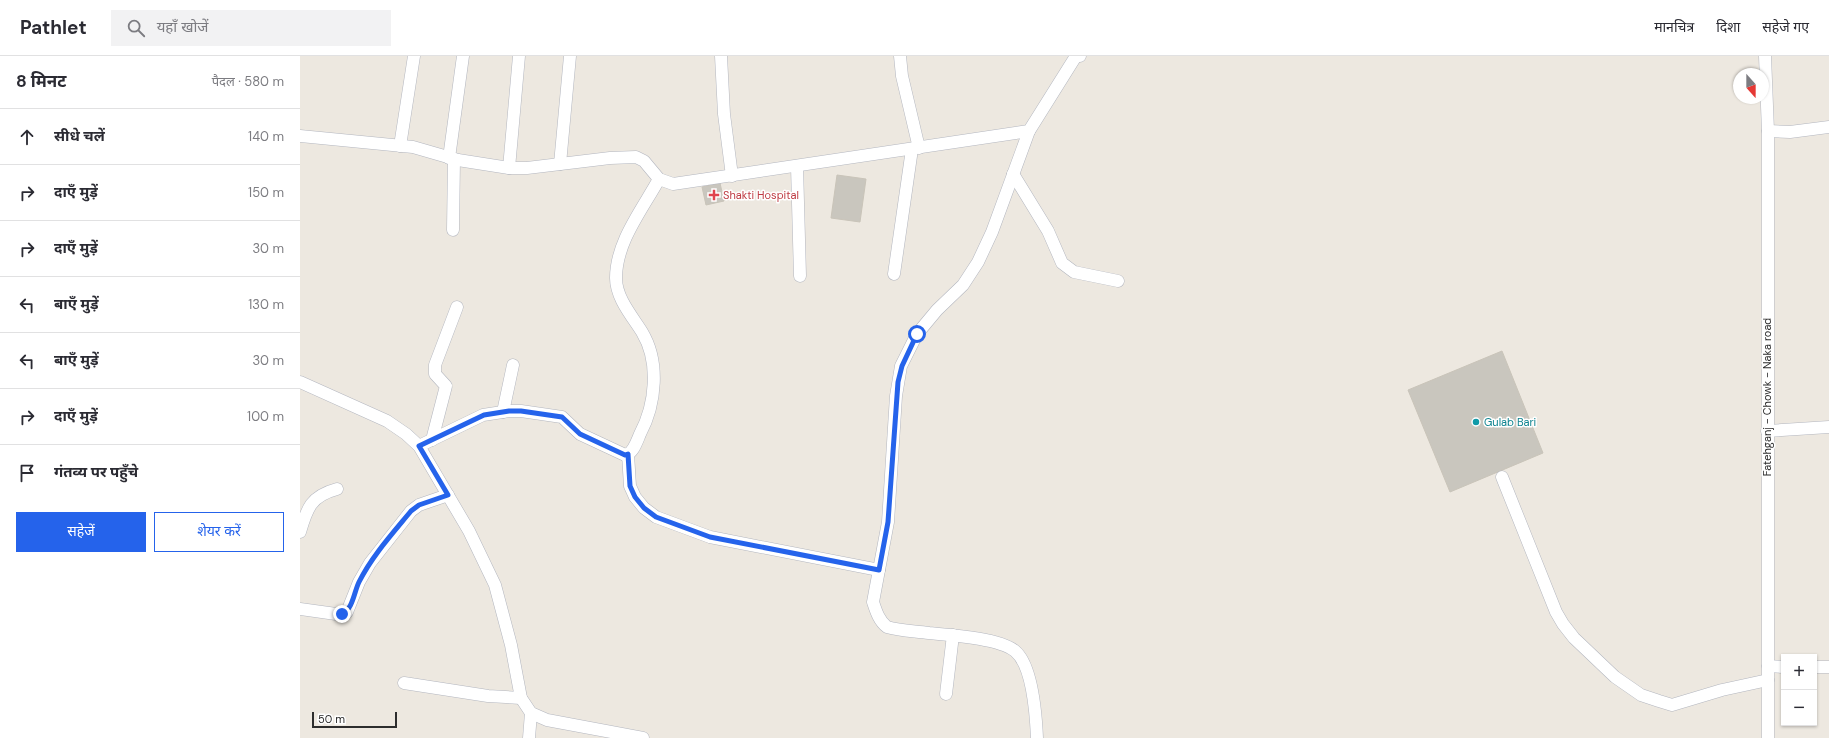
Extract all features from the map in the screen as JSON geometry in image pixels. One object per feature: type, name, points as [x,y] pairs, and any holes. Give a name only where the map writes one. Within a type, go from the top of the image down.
[{"type":"street","points":[[400,146],[414,56]]},
{"type":"street","points":[[453,230],[451,158],[463,56]]},
{"type":"street","points":[[509,168],[519,56]]},
{"type":"street","points":[[560,164],[570,56]]},
{"type":"street","points":[[721,56],[724,114],[732,176]]},
{"type":"street","points":[[894,274],[916,148],[902,76],[900,56]]},
{"type":"street","points":[[1037,738],[1034,705],[1026,667],[1019,656],[1007,646],[970,637],[894,629],[882,623],[875,611],[873,602],[888,522],[896,396],[902,366],[917,334],[936,310],[963,285],[971,275],[992,232],[1029,131],[1076,56],[1080,56]]},
{"type":"street","name":"Fatehganj - Chowk - Naka road","points":[[1765,56],[1768,131],[1768,738]]},
{"type":"street","points":[[1768,131],[1790,132],[1829,126]]},
{"type":"street","points":[[300,136],[413,147],[451,158],[509,168],[527,168],[610,158],[636,158],[644,161],[659,179],[673,184],[1029,131]]},
{"type":"street","points":[[797,166],[800,276]]},
{"type":"street","points":[[1013,174],[1041,218],[1062,263],[1074,272],[1118,281]]},
{"type":"street","points":[[419,446],[484,415],[521,411],[557,415],[566,420],[580,434],[625,455],[631,452],[646,423],[651,405],[654,378],[647,342],[625,305],[617,287],[617,264],[620,250],[659,179]]},
{"type":"street","points":[[432,440],[446,386],[435,374],[435,365],[457,307]]},
{"type":"street","points":[[503,412],[513,365]]},
{"type":"street","points":[[300,382],[387,421],[406,434],[419,446],[469,531],[495,585],[511,645],[521,698],[531,713],[547,720],[643,738]]},
{"type":"street","points":[[1768,431],[1829,427]]},
{"type":"street","points":[[628,454],[630,486],[635,497],[644,508],[656,517],[710,537],[879,570]]},
{"type":"street","points":[[1502,478],[1556,612],[1574,638],[1615,677],[1641,695],[1672,705],[1722,690],[1768,680]]},
{"type":"street","points":[[300,532],[304,516],[312,502],[324,492],[337,489]]},
{"type":"street","points":[[300,609],[336,614],[347,612],[359,582],[370,563],[411,511],[419,505],[448,495]]},
{"type":"street","points":[[946,694],[953,635]]},
{"type":"street","points":[[1768,666],[1781,667]]},
{"type":"street","points":[[1817,667],[1829,666]]},
{"type":"street","points":[[404,683],[481,695],[521,698]]},
{"type":"street","points":[[529,738],[531,713]]},
{"type":"building","points":[[837,175],[866,179],[860,222],[831,218]]},
{"type":"building","points":[[720,183],[724,201],[706,205],[702,187]]},
{"type":"building","name":"Gulab Bari","points":[[1502,351],[1543,453],[1450,492],[1408,390]]},
{"type":"place","name":"Shakti Hospital","points":[[714,195]]},
{"type":"place","name":"Gulab Bari","points":[[1476,422]]},
{"type":"route","points":[[342,614],[347,612],[350,607],[353,594],[370,563],[411,511],[419,505],[448,495],[419,446],[484,415],[509,411],[557,415],[566,420],[580,434],[625,455],[628,454],[628,481],[630,486],[635,497],[644,508],[656,517],[710,537],[768,550],[879,570],[888,522],[898,382],[902,366],[917,334]]}]
